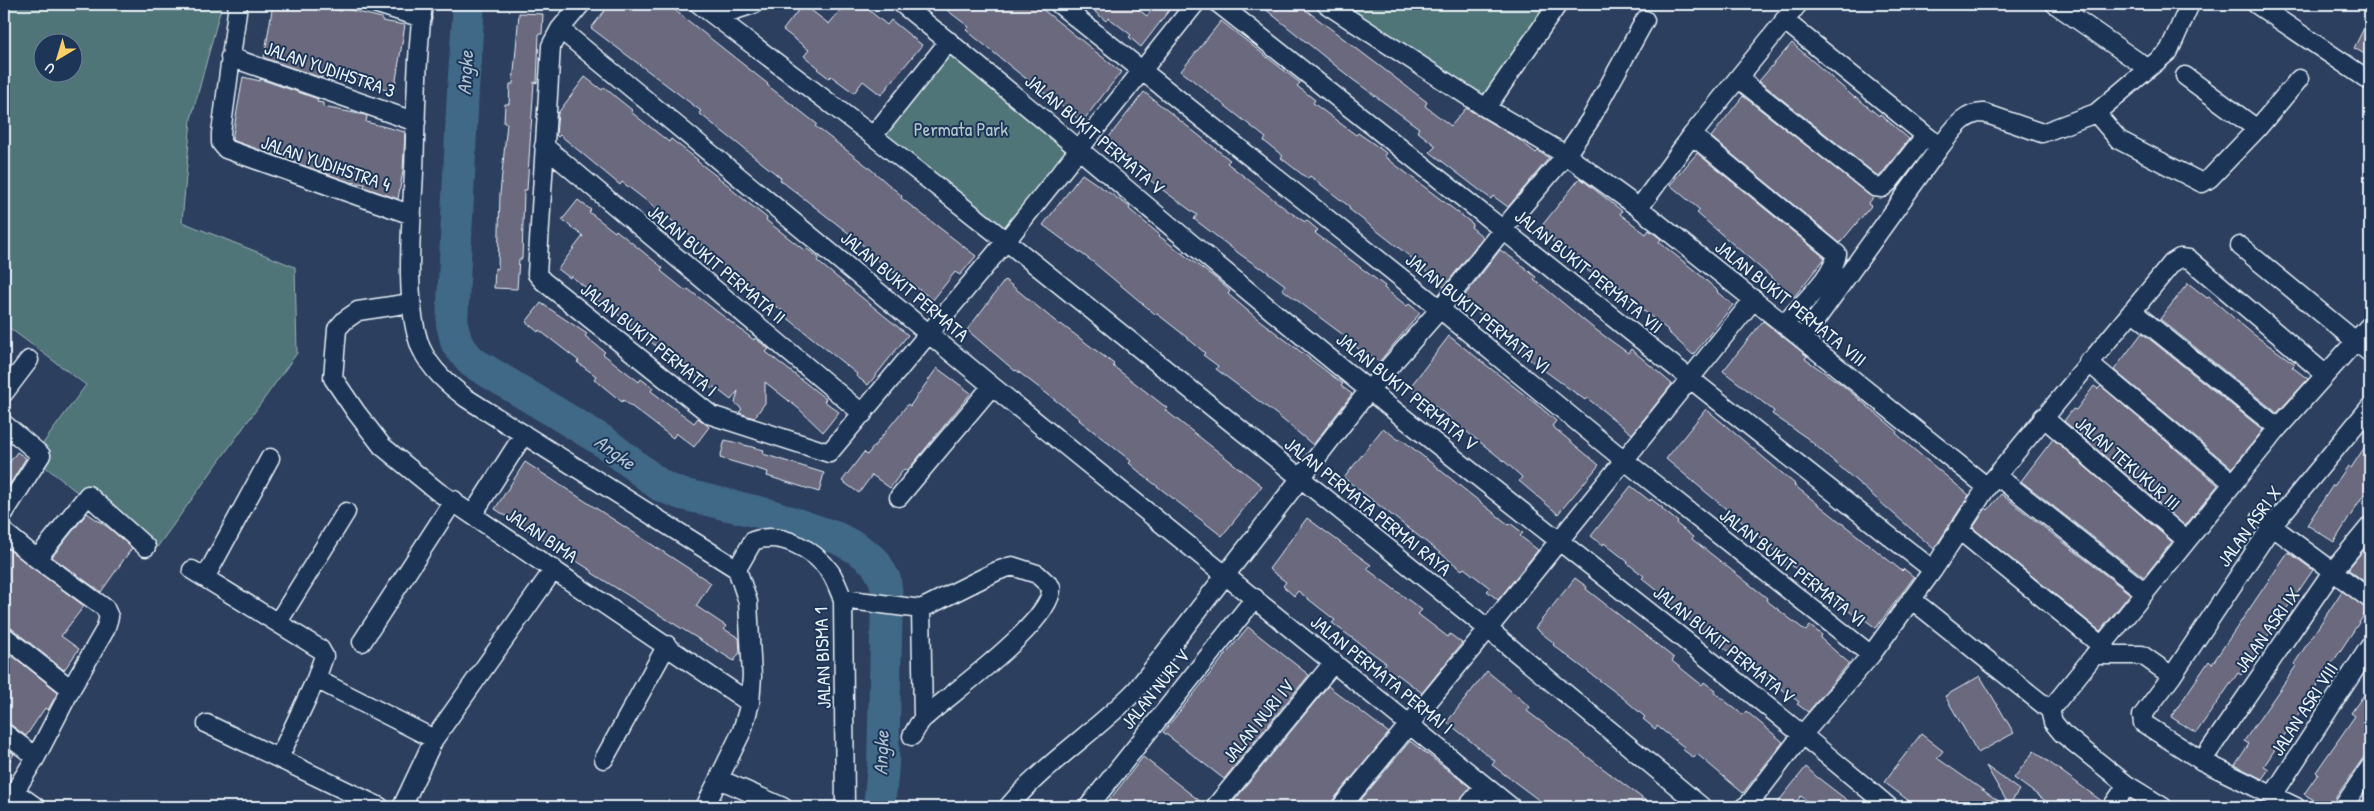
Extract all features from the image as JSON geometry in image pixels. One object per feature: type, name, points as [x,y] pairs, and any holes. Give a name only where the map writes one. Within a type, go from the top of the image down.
[{"type":"street","points":[[230,57],[238,4]]},
{"type":"street","points":[[376,4],[422,11],[412,216],[411,303],[417,335],[422,349],[438,374],[466,398],[737,569],[748,602],[752,676],[750,703],[742,731],[706,807]]},
{"type":"street","name":"JALAN BUKIT PERMATA I","points":[[581,4],[560,29],[550,46],[536,261],[537,274],[543,281],[704,410],[718,418],[829,453],[1006,241],[1195,4]]},
{"type":"street","name":"JALAN PERMATA PERMAI RAYA","points":[[699,4],[873,136],[1006,241],[1299,479],[1488,629],[1702,807]]},
{"type":"street","points":[[716,16],[754,4]]},
{"type":"street","name":"JALAN BUKIT PERMATA V","points":[[902,4],[1079,148],[1369,390],[1560,539],[1889,807]]},
{"type":"street","name":"JALAN BUKIT PERMATA VI","points":[[1059,4],[1440,309],[1624,460],[1871,655]]},
{"type":"street","name":"JALAN BUKIT PERMATA VII","points":[[1219,4],[1503,228],[1689,380],[1933,570]]},
{"type":"street","name":"JALAN BUKIT PERMATA VIII","points":[[1326,4],[1486,108],[1566,155],[1639,208],[1802,339],[1992,482],[2145,592]]},
{"type":"street","points":[[1486,108],[1558,4]]},
{"type":"street","points":[[1639,208],[1692,135],[1798,4]]},
{"type":"street","points":[[2056,4],[2147,68]]},
{"type":"street","points":[[1802,339],[1940,147],[1962,120],[1975,112],[1984,113],[2042,133],[2096,113],[2174,45],[2190,4]]},
{"type":"street","points":[[2256,4],[2370,81]]},
{"type":"street","points":[[1008,807],[1026,786],[1114,714],[1137,688],[1369,390],[1440,309],[1503,228],[1566,155],[1590,120],[1645,20]]},
{"type":"street","points":[[1784,20],[1940,147]]},
{"type":"street","name":"JALAN BUKIT PERMATA","points":[[560,29],[992,386],[1225,575]]},
{"type":"street","points":[[873,136],[949,41]]},
{"type":"street","name":"JALAN YUDIHSTRA 3","points":[[230,57],[416,122]]},
{"type":"street","name":"JALAN YUDIHSTRA 4","points":[[230,57],[220,133],[222,143],[226,149],[412,216]]},
{"type":"street","points":[[2185,76],[2257,129]]},
{"type":"street","points":[[1739,79],[1876,187],[1882,188],[1889,182],[1926,136]]},
{"type":"street","points":[[2096,113],[2119,140],[2202,184],[2257,129],[2299,79]]},
{"type":"street","points":[[1692,135],[1837,254],[1836,261],[1828,273],[1784,325]]},
{"type":"street","name":"JALAN BUKIT PERMATA II","points":[[544,146],[863,414]]},
{"type":"street","points":[[2240,246],[2354,342],[2370,353]]},
{"type":"street","points":[[1744,807],[1749,804],[1802,735],[1871,655],[1933,570],[1958,530],[1992,482],[2043,417],[2172,264],[2180,258],[2189,259],[2325,374]]},
{"type":"street","points":[[1341,807],[1488,629],[1754,299]]},
{"type":"street","name":"JALAN BIMA","points":[[411,303],[358,311],[345,320],[337,329],[333,378],[382,446],[438,491],[454,500],[750,703]]},
{"type":"street","points":[[2132,311],[2278,428]]},
{"type":"street","points":[[2050,710],[2278,428],[2370,325]]},
{"type":"street","points":[[4,393],[29,360]]},
{"type":"street","points":[[2088,362],[2233,483]]},
{"type":"street","points":[[898,497],[992,386]]},
{"type":"street","name":"JALAN ASRI X","points":[[2202,761],[2142,723],[2142,716],[2172,676],[2266,522],[2370,408]]},
{"type":"street","name":"JALAN TEKUKUR III","points":[[2043,417],[2186,540]]},
{"type":"street","points":[[4,424],[41,455],[4,513]]},
{"type":"street","points":[[474,514],[524,434]]},
{"type":"street","points":[[270,458],[198,574],[324,652],[316,679],[279,758]]},
{"type":"street","points":[[36,559],[88,495],[146,548]]},
{"type":"street","points":[[362,642],[454,500]]},
{"type":"street","points":[[278,622],[346,512]]},
{"type":"street","points":[[2266,522],[2370,599]]},
{"type":"street","name":"JALAN ASRI IX","points":[[2202,761],[2332,572],[2370,526]]},
{"type":"street","points":[[1958,530],[2098,651],[2142,655],[2172,676]]},
{"type":"street","points":[[4,532],[36,559],[108,612],[109,617],[105,630],[71,688],[36,757],[5,807]]},
{"type":"street","name":"JALAN BISMA 1","points":[[737,569],[753,540],[765,536],[798,544],[831,574],[843,599],[845,807]]},
{"type":"street","points":[[843,599],[913,608],[997,570],[1012,566],[1037,574],[1051,587],[1052,594],[1045,607],[1029,627],[956,693],[923,718],[912,736]]},
{"type":"street","points":[[402,807],[434,739],[554,569]]},
{"type":"street","name":"JALAN PERMATA PERMAI I","points":[[1225,575],[1511,807]]},
{"type":"street","name":"JALAN NURI V","points":[[1088,807],[1255,598]]},
{"type":"street","points":[[1911,599],[2050,710],[2053,722],[2062,733],[2127,785],[2163,807]]},
{"type":"street","points":[[913,608],[923,718]]},
{"type":"street","points":[[4,636],[71,688]]},
{"type":"street","points":[[604,759],[667,645]]},
{"type":"street","name":"JALAN ASRI VIII","points":[[2273,795],[2370,646]]},
{"type":"street","name":"JALAN NURI IV","points":[[1215,807],[1334,662]]},
{"type":"street","points":[[316,679],[434,739]]},
{"type":"street","points":[[207,724],[380,807]]},
{"type":"street","points":[[4,733],[36,757]]},
{"type":"street","points":[[2202,761],[2296,807]]},
{"type":"street","points":[[2343,807],[2370,768]]},
{"type":"street","points":[[719,779],[783,807]]},
{"type":"street","points":[[2112,807],[2127,785]]},
{"type":"street","points":[[1467,807],[1484,786]]},
{"type":"street","points":[[15,792],[36,807]]},
{"type":"green space","points":[[4,4],[222,4],[191,119],[182,222],[295,267],[297,353],[153,553],[33,457],[86,385],[4,324]]},
{"type":"green space","points":[[1329,4],[1557,4],[1490,110]]},
{"type":"green space","name":"Permata Park","points":[[949,41],[1079,148],[1006,241],[873,136]]},
{"type":"building","points":[[273,4],[308,4],[341,11],[342,8],[382,18],[382,21],[405,25],[394,92],[356,82],[356,80],[322,74],[322,78],[264,58]]},
{"type":"building","points":[[610,4],[667,4],[817,124],[815,126],[867,166],[902,196],[901,198],[976,256],[960,275],[955,272],[933,300],[865,251],[867,249],[851,235],[780,180],[781,178],[699,113],[701,111],[591,28]]},
{"type":"building","points":[[803,4],[829,24],[845,4],[854,4],[862,10],[865,7],[887,25],[891,20],[922,45],[881,95],[863,81],[854,93],[831,76],[829,78],[817,69],[819,68],[804,56],[809,50],[783,30]]},
{"type":"building","points":[[939,4],[1036,4],[1121,72],[1082,122],[966,30],[969,27]]},
{"type":"building","points":[[1091,4],[1131,4],[1147,16],[1156,4],[1174,4],[1141,47],[1129,37],[1131,35],[1109,18],[1106,21],[1095,12],[1097,9]]},
{"type":"building","points":[[1259,4],[1298,4],[1427,102],[1425,106],[1451,126],[1466,108],[1518,139],[1536,153],[1538,151],[1549,158],[1508,207],[1493,196],[1491,199],[1430,152],[1436,146],[1417,131],[1419,128],[1352,79]]},
{"type":"building","points":[[519,13],[543,14],[542,34],[539,34],[537,83],[534,82],[527,190],[524,190],[522,259],[519,259],[517,289],[494,288],[495,268],[498,269],[500,194],[507,123],[504,123],[505,104],[509,104],[510,84],[513,84]]},
{"type":"building","points":[[2370,16],[2370,57],[2354,48]]},
{"type":"building","points":[[1221,21],[1300,83],[1297,86],[1315,100],[1313,103],[1356,135],[1358,133],[1386,153],[1384,156],[1473,224],[1471,227],[1483,237],[1444,287],[1408,255],[1349,209],[1350,207],[1310,176],[1308,179],[1281,158],[1283,156],[1264,141],[1266,138],[1181,71]]},
{"type":"building","points":[[1792,43],[1855,98],[1879,116],[1880,114],[1909,139],[1879,177],[1759,81]]},
{"type":"building","points":[[243,77],[260,81],[260,79],[318,99],[317,102],[323,103],[323,107],[365,115],[367,116],[366,122],[405,132],[403,171],[398,199],[364,187],[365,184],[350,182],[232,140]]},
{"type":"building","points":[[585,77],[602,90],[604,87],[632,110],[631,112],[669,142],[671,139],[698,160],[767,218],[766,220],[804,250],[806,248],[819,258],[817,261],[908,335],[868,385],[785,316],[787,314],[729,273],[730,271],[701,247],[702,245],[665,215],[622,182],[620,185],[560,135],[558,137],[556,135],[558,113]]},
{"type":"building","points":[[1144,92],[1230,160],[1227,163],[1287,210],[1305,222],[1306,220],[1318,230],[1315,233],[1385,286],[1384,288],[1407,306],[1409,304],[1420,313],[1379,362],[1352,344],[1354,343],[1282,289],[1285,285],[1241,255],[1194,219],[1197,215],[1146,177],[1148,175],[1105,142]]},
{"type":"building","points":[[1743,96],[1873,198],[1868,204],[1871,206],[1840,243],[1711,137]]},
{"type":"building","points":[[1697,153],[1825,258],[1794,297],[1697,213],[1700,210],[1670,185]]},
{"type":"building","points":[[1082,174],[1130,207],[1129,209],[1159,236],[1215,278],[1230,291],[1228,294],[1343,384],[1341,386],[1352,394],[1313,445],[1276,414],[1216,369],[1218,366],[1203,355],[1205,353],[1179,331],[1155,314],[1093,262],[1043,225]]},
{"type":"building","points":[[1580,178],[1622,211],[1620,214],[1646,234],[1649,230],[1661,239],[1659,242],[1699,274],[1733,305],[1693,355],[1668,330],[1625,296],[1627,293],[1603,274],[1599,279],[1587,270],[1589,267],[1566,248],[1564,250],[1552,241],[1554,239],[1540,228]]},
{"type":"building","points":[[578,200],[591,210],[589,212],[615,232],[616,230],[663,268],[661,271],[686,291],[688,289],[754,340],[755,338],[769,349],[766,352],[826,399],[824,401],[839,412],[823,432],[798,408],[765,382],[765,403],[754,418],[742,414],[739,412],[742,409],[735,403],[738,391],[731,400],[714,387],[712,389],[643,336],[642,338],[630,328],[632,325],[596,299],[598,297],[571,276],[570,278],[558,269],[583,236],[562,220]]},
{"type":"building","points":[[1500,250],[1536,277],[1534,279],[1592,327],[1628,353],[1631,349],[1672,384],[1632,434],[1587,398],[1585,400],[1534,363],[1501,335],[1503,333],[1462,299]]},
{"type":"building","points":[[1005,280],[1060,325],[1114,364],[1113,366],[1167,408],[1165,410],[1262,486],[1222,536],[1144,476],[1129,463],[1131,461],[1080,419],[1015,371],[967,330]]},
{"type":"building","points":[[2188,283],[2207,298],[2209,297],[2253,334],[2295,364],[2292,367],[2308,379],[2277,413],[2160,319]]},
{"type":"building","points":[[541,303],[587,334],[585,336],[605,352],[603,354],[639,382],[641,379],[653,388],[651,391],[694,423],[698,418],[709,427],[694,447],[676,433],[673,438],[623,400],[622,402],[594,379],[596,376],[577,362],[579,361],[526,322]]},
{"type":"building","points":[[1763,321],[1807,356],[1805,359],[1841,384],[1897,431],[1896,433],[1911,447],[1969,495],[1934,549],[1807,438],[1772,414],[1774,411],[1723,371]]},
{"type":"building","points":[[2142,333],[2263,430],[2232,468],[2114,370]]},
{"type":"building","points":[[1449,336],[1540,407],[1556,421],[1552,426],[1599,465],[1558,514],[1519,481],[1522,477],[1504,461],[1462,428],[1460,430],[1448,421],[1450,418],[1410,387]]},
{"type":"building","points":[[937,368],[971,393],[907,471],[904,469],[890,488],[872,475],[859,493],[842,481],[864,452],[867,455],[908,404],[910,406]]},
{"type":"building","points":[[2094,386],[2098,389],[2101,386],[2218,485],[2185,526],[2064,421],[2073,409],[2076,410]]},
{"type":"building","points":[[1706,409],[1794,485],[1902,571],[1904,569],[1914,577],[1876,628],[1861,617],[1859,619],[1791,565],[1788,568],[1777,559],[1780,555],[1765,544],[1766,542],[1666,459]]},
{"type":"building","points":[[1383,428],[1399,440],[1400,438],[1509,525],[1510,523],[1523,533],[1520,536],[1538,550],[1498,600],[1487,591],[1490,588],[1464,568],[1462,570],[1344,478]]},
{"type":"building","points":[[2053,439],[2172,542],[2144,577],[2021,481]]},
{"type":"building","points":[[2370,439],[2370,487],[2334,542],[2307,525],[2333,485],[2348,466],[2351,468]]},
{"type":"building","points":[[725,440],[764,450],[763,454],[824,473],[819,492],[767,476],[768,472],[720,458]]},
{"type":"building","points":[[17,452],[26,458],[4,494],[4,470]]},
{"type":"building","points":[[525,462],[711,583],[696,606],[726,626],[724,629],[739,638],[740,652],[734,661],[592,573],[592,571],[495,509]]},
{"type":"building","points":[[1631,486],[1650,501],[1651,499],[1663,508],[1678,522],[1677,524],[1693,537],[1692,539],[1767,598],[1766,600],[1789,618],[1806,631],[1810,626],[1822,635],[1820,638],[1849,663],[1808,712],[1797,704],[1799,702],[1763,675],[1761,677],[1684,616],[1657,593],[1658,591],[1642,578],[1644,576],[1628,562],[1604,543],[1603,545],[1591,536]]},
{"type":"building","points":[[2001,494],[2130,594],[2100,631],[1973,528],[1986,508],[1988,510]]},
{"type":"building","points":[[87,513],[109,528],[132,548],[101,592],[52,557]]},
{"type":"building","points":[[1307,518],[1371,565],[1367,569],[1422,610],[1418,614],[1448,637],[1450,634],[1462,643],[1422,693],[1397,674],[1395,677],[1383,667],[1386,663],[1332,623],[1335,620],[1298,591],[1294,596],[1283,586],[1286,582],[1269,569]]},
{"type":"building","points":[[2370,542],[2370,586],[2348,569]]},
{"type":"building","points":[[4,546],[84,606],[61,636],[79,649],[64,670],[11,628],[4,626]]},
{"type":"building","points":[[2288,552],[2313,570],[2241,675],[2238,673],[2196,733],[2171,717],[2209,661],[2212,664]]},
{"type":"building","points":[[1575,578],[1587,587],[1586,589],[1674,658],[1672,661],[1702,685],[1704,682],[1743,715],[1746,711],[1783,742],[1743,793],[1697,754],[1694,758],[1682,749],[1684,747],[1657,726],[1655,729],[1643,719],[1645,717],[1623,698],[1553,645],[1554,643],[1535,628]]},
{"type":"building","points":[[2342,591],[2368,609],[2264,766],[2269,769],[2262,779],[2235,765],[2249,744],[2244,741],[2296,666],[2294,664]]},
{"type":"building","points":[[1248,627],[1309,675],[1224,779],[1163,732]]},
{"type":"building","points":[[4,649],[58,692],[48,710],[45,708],[26,736],[10,724],[4,723]]},
{"type":"building","points":[[1487,671],[1530,707],[1527,711],[1654,807],[1548,807],[1492,765],[1495,761],[1447,722]]},
{"type":"building","points":[[1980,676],[2014,733],[1978,753],[1945,696]]},
{"type":"building","points":[[1328,686],[1389,733],[1333,800],[1331,807],[1229,807]]},
{"type":"building","points":[[2370,686],[2370,748],[2336,797],[2333,807],[2325,807],[2304,794],[2318,774],[2316,772],[2355,716],[2351,713]]},
{"type":"building","points":[[1921,734],[1943,751],[1937,758],[2007,807],[1917,807],[1884,782]]},
{"type":"building","points":[[1410,741],[1470,787],[1459,800],[1457,807],[1355,807]]},
{"type":"building","points":[[4,746],[14,754],[4,770]]},
{"type":"building","points":[[2034,751],[2103,802],[2102,807],[2054,807],[2014,778]]},
{"type":"building","points":[[1143,757],[1205,805],[1205,807],[1104,807]]},
{"type":"building","points":[[1986,766],[2019,790],[2009,805],[2003,795]]},
{"type":"building","points":[[1806,767],[1856,807],[1815,807],[1801,796],[1792,807],[1774,807]]},
{"type":"waterway","name":"Angke","points":[[469,4],[452,324],[457,344],[472,362],[603,441],[661,486],[681,494],[767,514],[837,538],[858,549],[875,562],[885,580],[887,597],[883,766],[879,807]]}]
